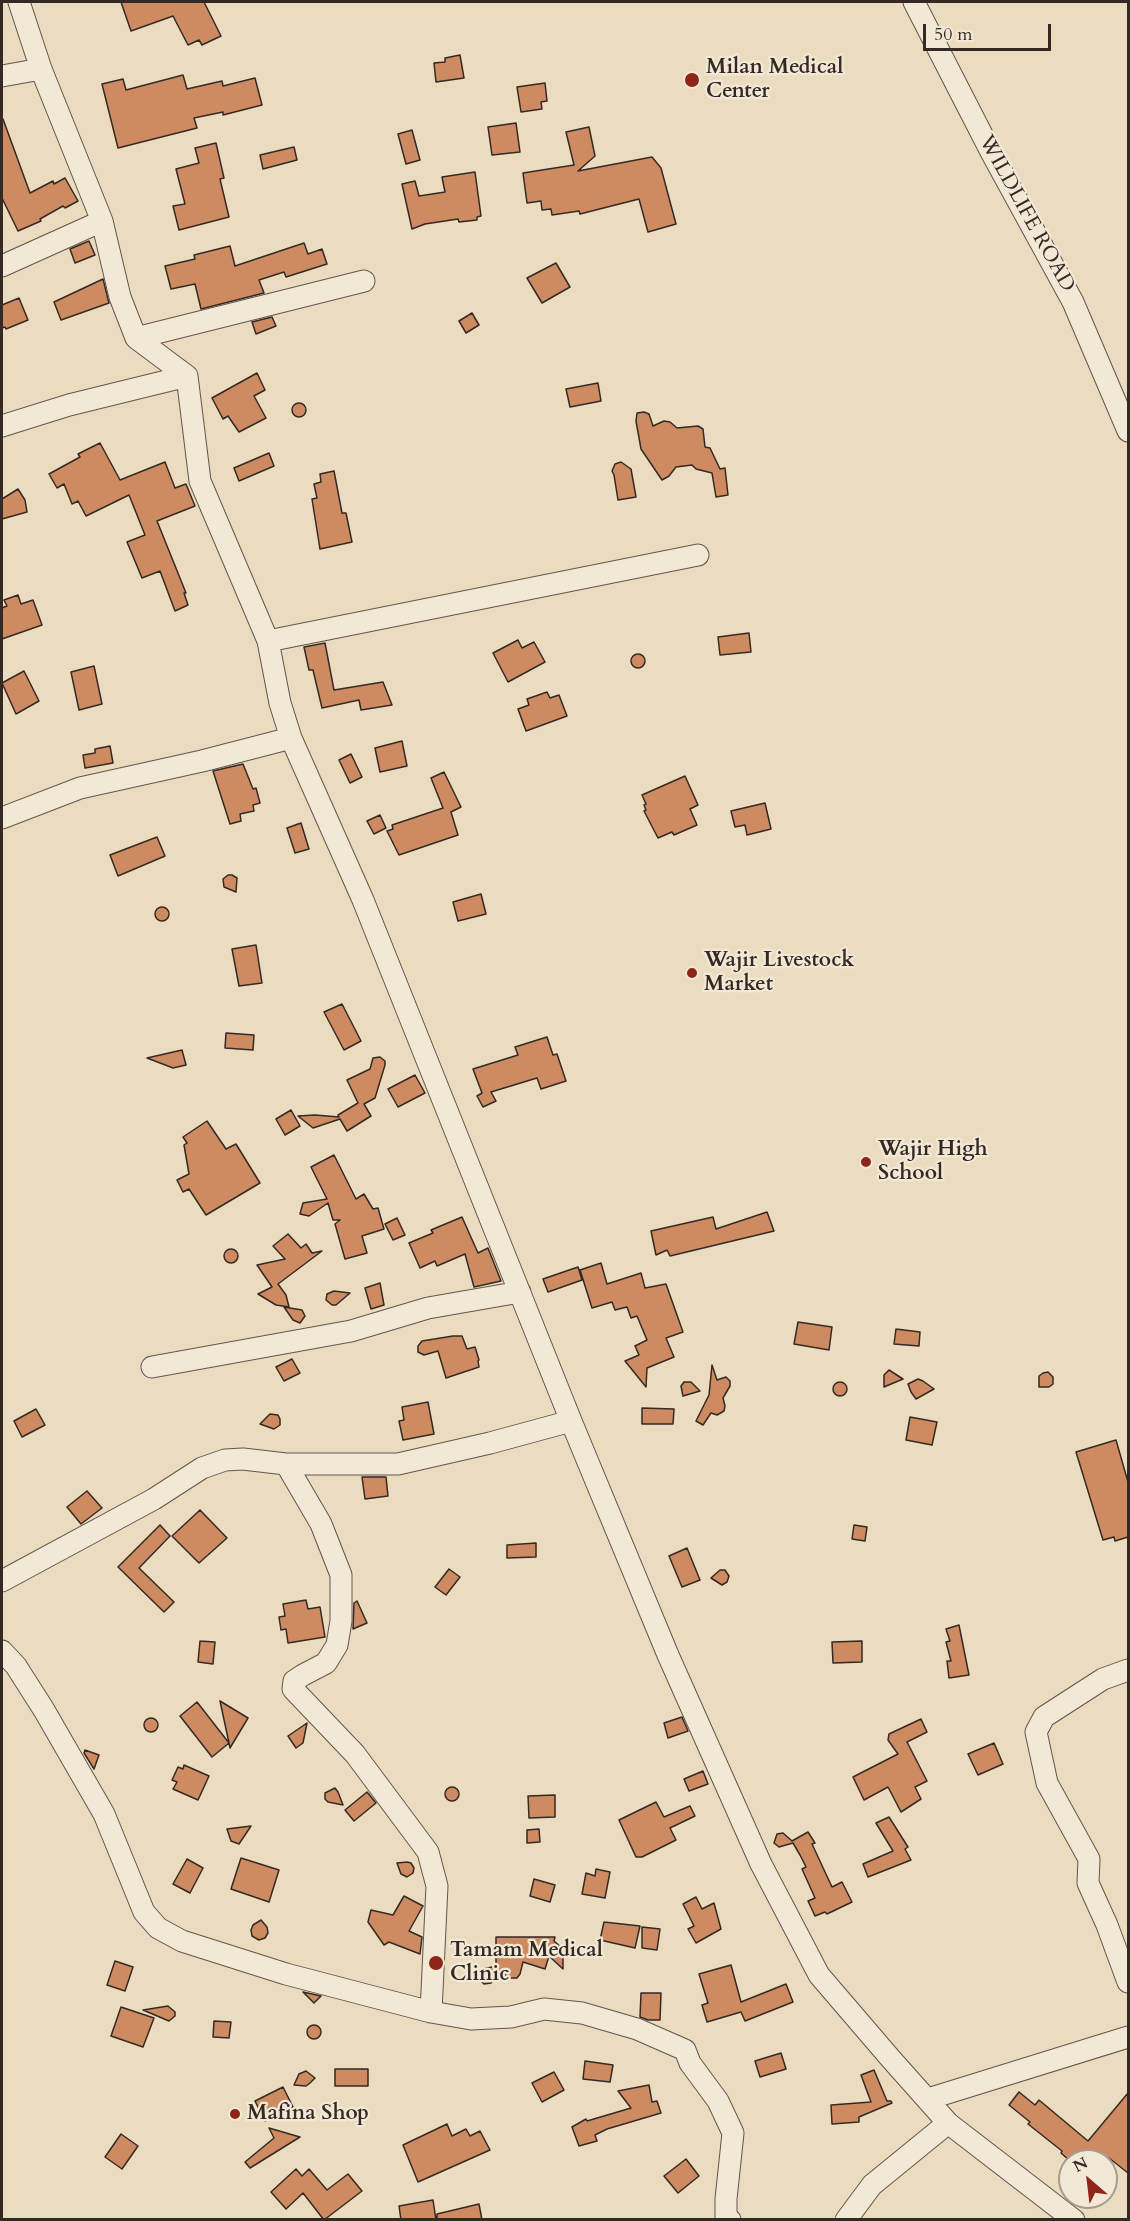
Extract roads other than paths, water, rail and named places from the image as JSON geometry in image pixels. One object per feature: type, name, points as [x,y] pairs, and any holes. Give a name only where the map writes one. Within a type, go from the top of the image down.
[{"type":"street","points":[[19,2],[40,69],[102,221],[120,297],[136,338],[187,376],[200,481],[268,641],[280,703],[291,738],[363,900],[571,1421],[668,1655],[761,1864],[819,1975],[891,2059],[948,2123],[1074,2220]]},
{"type":"street","name":"WILDLIFE ROAD","points":[[914,2],[991,152],[1073,302],[1128,432]]},
{"type":"street","points":[[2,76],[40,69]]},
{"type":"street","points":[[2,266],[102,221]]},
{"type":"street","points":[[136,338],[364,281]]},
{"type":"street","points":[[2,426],[69,405],[187,376]]},
{"type":"street","points":[[268,641],[698,555]]},
{"type":"street","points":[[2,818],[80,788],[202,761],[291,738]]},
{"type":"street","points":[[152,1367],[351,1331],[428,1308],[520,1292]]},
{"type":"street","points":[[2,1581],[154,1499],[202,1468],[225,1460],[243,1459],[286,1464],[398,1464],[571,1421]]},
{"type":"street","points":[[286,1464],[321,1524],[341,1575],[341,1622],[337,1645],[326,1663],[303,1675],[294,1682],[292,1689],[355,1754],[428,1852],[437,1886],[431,2012]]},
{"type":"street","points":[[2,1651],[16,1666],[39,1701],[104,1814],[144,1912],[158,1928],[182,1941],[286,1974],[431,2012],[471,2019],[511,2017],[544,2009],[582,2013],[637,2029],[685,2050],[690,2063],[718,2101],[733,2133],[726,2199],[726,2217],[730,2220]]},
{"type":"street","points":[[1128,1670],[1103,1679],[1044,1717],[1036,1732],[1047,1782],[1089,1859],[1088,1883],[1107,1925],[1128,1982]]},
{"type":"street","points":[[928,2099],[1128,2037]]},
{"type":"street","points":[[846,2220],[872,2185],[948,2123]]},
{"type":"place","name":"Milan Medical Center","points":[[692,80]]},
{"type":"place","name":"Wajir Livestock Market","points":[[692,973]]},
{"type":"place","name":"Wajir High School","points":[[866,1162]]},
{"type":"place","name":"Tamam Medical Clinic","points":[[436,1963]]},
{"type":"place","name":"Mafina Shop","points":[[235,2114]]}]
